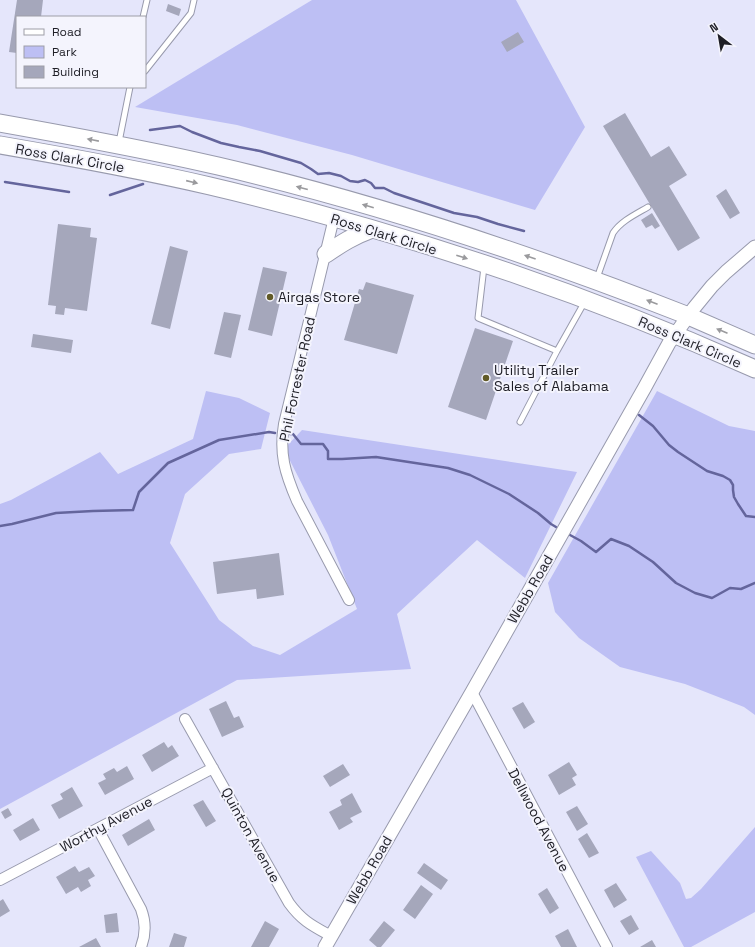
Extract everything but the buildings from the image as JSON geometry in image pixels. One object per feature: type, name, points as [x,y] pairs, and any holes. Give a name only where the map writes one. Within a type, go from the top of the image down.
[{"type":"highway","name":"Ross Clark Circle","points":[[0,123],[159,153],[238,171],[396,214],[516,252],[596,280],[688,316],[755,345]]},
{"type":"highway","name":"Ross Clark Circle","points":[[0,145],[104,163],[211,186],[372,229],[484,264],[586,300],[675,334],[755,369]]},
{"type":"highway","points":[[154,174],[159,153]]},
{"type":"highway","points":[[334,218],[340,198]]},
{"type":"highway","points":[[326,254],[342,242],[372,229]]},
{"type":"highway","points":[[586,300],[596,280]]},
{"type":"street","name":"Phil Forrester Road","points":[[334,218],[284,424],[282,450],[284,468],[290,486],[349,600]]},
{"type":"street","name":"Webb Road","points":[[328,941],[472,692],[669,343],[712,286],[755,247]]},
{"type":"street","name":"Dellwood Avenue","points":[[472,692],[607,947]]},
{"type":"street","name":"Quinton Avenue","points":[[185,719],[289,903],[301,917],[328,941]]},
{"type":"street","name":"Worthy Avenue","points":[[0,880],[213,768]]},
{"type":"street","points":[[98,829],[142,909],[145,922],[145,936],[141,947]]},
{"type":"lane","points":[[143,16],[147,0]]},
{"type":"lane","points":[[146,70],[191,13],[194,0]]},
{"type":"lane","points":[[118,145],[131,88]]},
{"type":"lane","points":[[596,280],[616,228],[626,220],[648,207]]},
{"type":"lane","points":[[484,264],[478,318],[557,351]]},
{"type":"lane","points":[[520,422],[557,351],[586,300]]},
{"type":"green space","points":[[312,0],[516,0],[585,127],[535,210],[352,155],[237,125],[135,107]]},
{"type":"green space","points":[[206,391],[239,398],[270,413],[261,449],[229,454],[185,494],[170,543],[219,620],[253,646],[280,655],[357,609],[328,535],[284,449],[302,430],[577,472],[525,578],[477,540],[397,614],[411,669],[237,680],[0,809],[0,504],[11,500],[100,452],[118,474],[193,439]]},
{"type":"green space","points":[[657,391],[729,426],[755,431],[755,715],[744,707],[685,684],[620,667],[579,638],[555,612],[548,583]]},
{"type":"green space","points":[[755,827],[755,912],[691,947],[684,947],[636,857],[651,851],[680,883],[686,899],[691,898],[701,889]]},
{"type":"waterway","points":[[150,130],[180,126],[221,143],[260,151],[301,163],[318,174],[329,173],[341,176],[350,181],[358,182],[365,180],[371,183],[375,188],[384,188],[394,193],[454,213],[477,217],[524,231]]},
{"type":"waterway","points":[[5,182],[69,192]]},
{"type":"waterway","points":[[110,195],[143,184]]},
{"type":"waterway","points":[[639,415],[653,426],[669,445],[678,452],[707,471],[730,480],[733,485],[734,497],[746,516],[755,517]]},
{"type":"waterway","points":[[0,526],[56,513],[133,510],[139,492],[168,463],[219,440],[269,432],[275,433]]},
{"type":"waterway","points":[[290,434],[293,434],[301,444],[323,444],[328,451],[328,459],[376,457],[448,468],[470,475],[509,494],[556,527]]},
{"type":"waterway","points":[[570,535],[596,552],[611,539],[629,546],[653,562],[676,583],[695,593],[712,598],[730,588],[741,589],[755,583]]},
{"type":"place","name":"Airgas Store","points":[[270,297]]},
{"type":"place","name":"Utility Trailer Sales of Alabama","points":[[486,378]]}]
